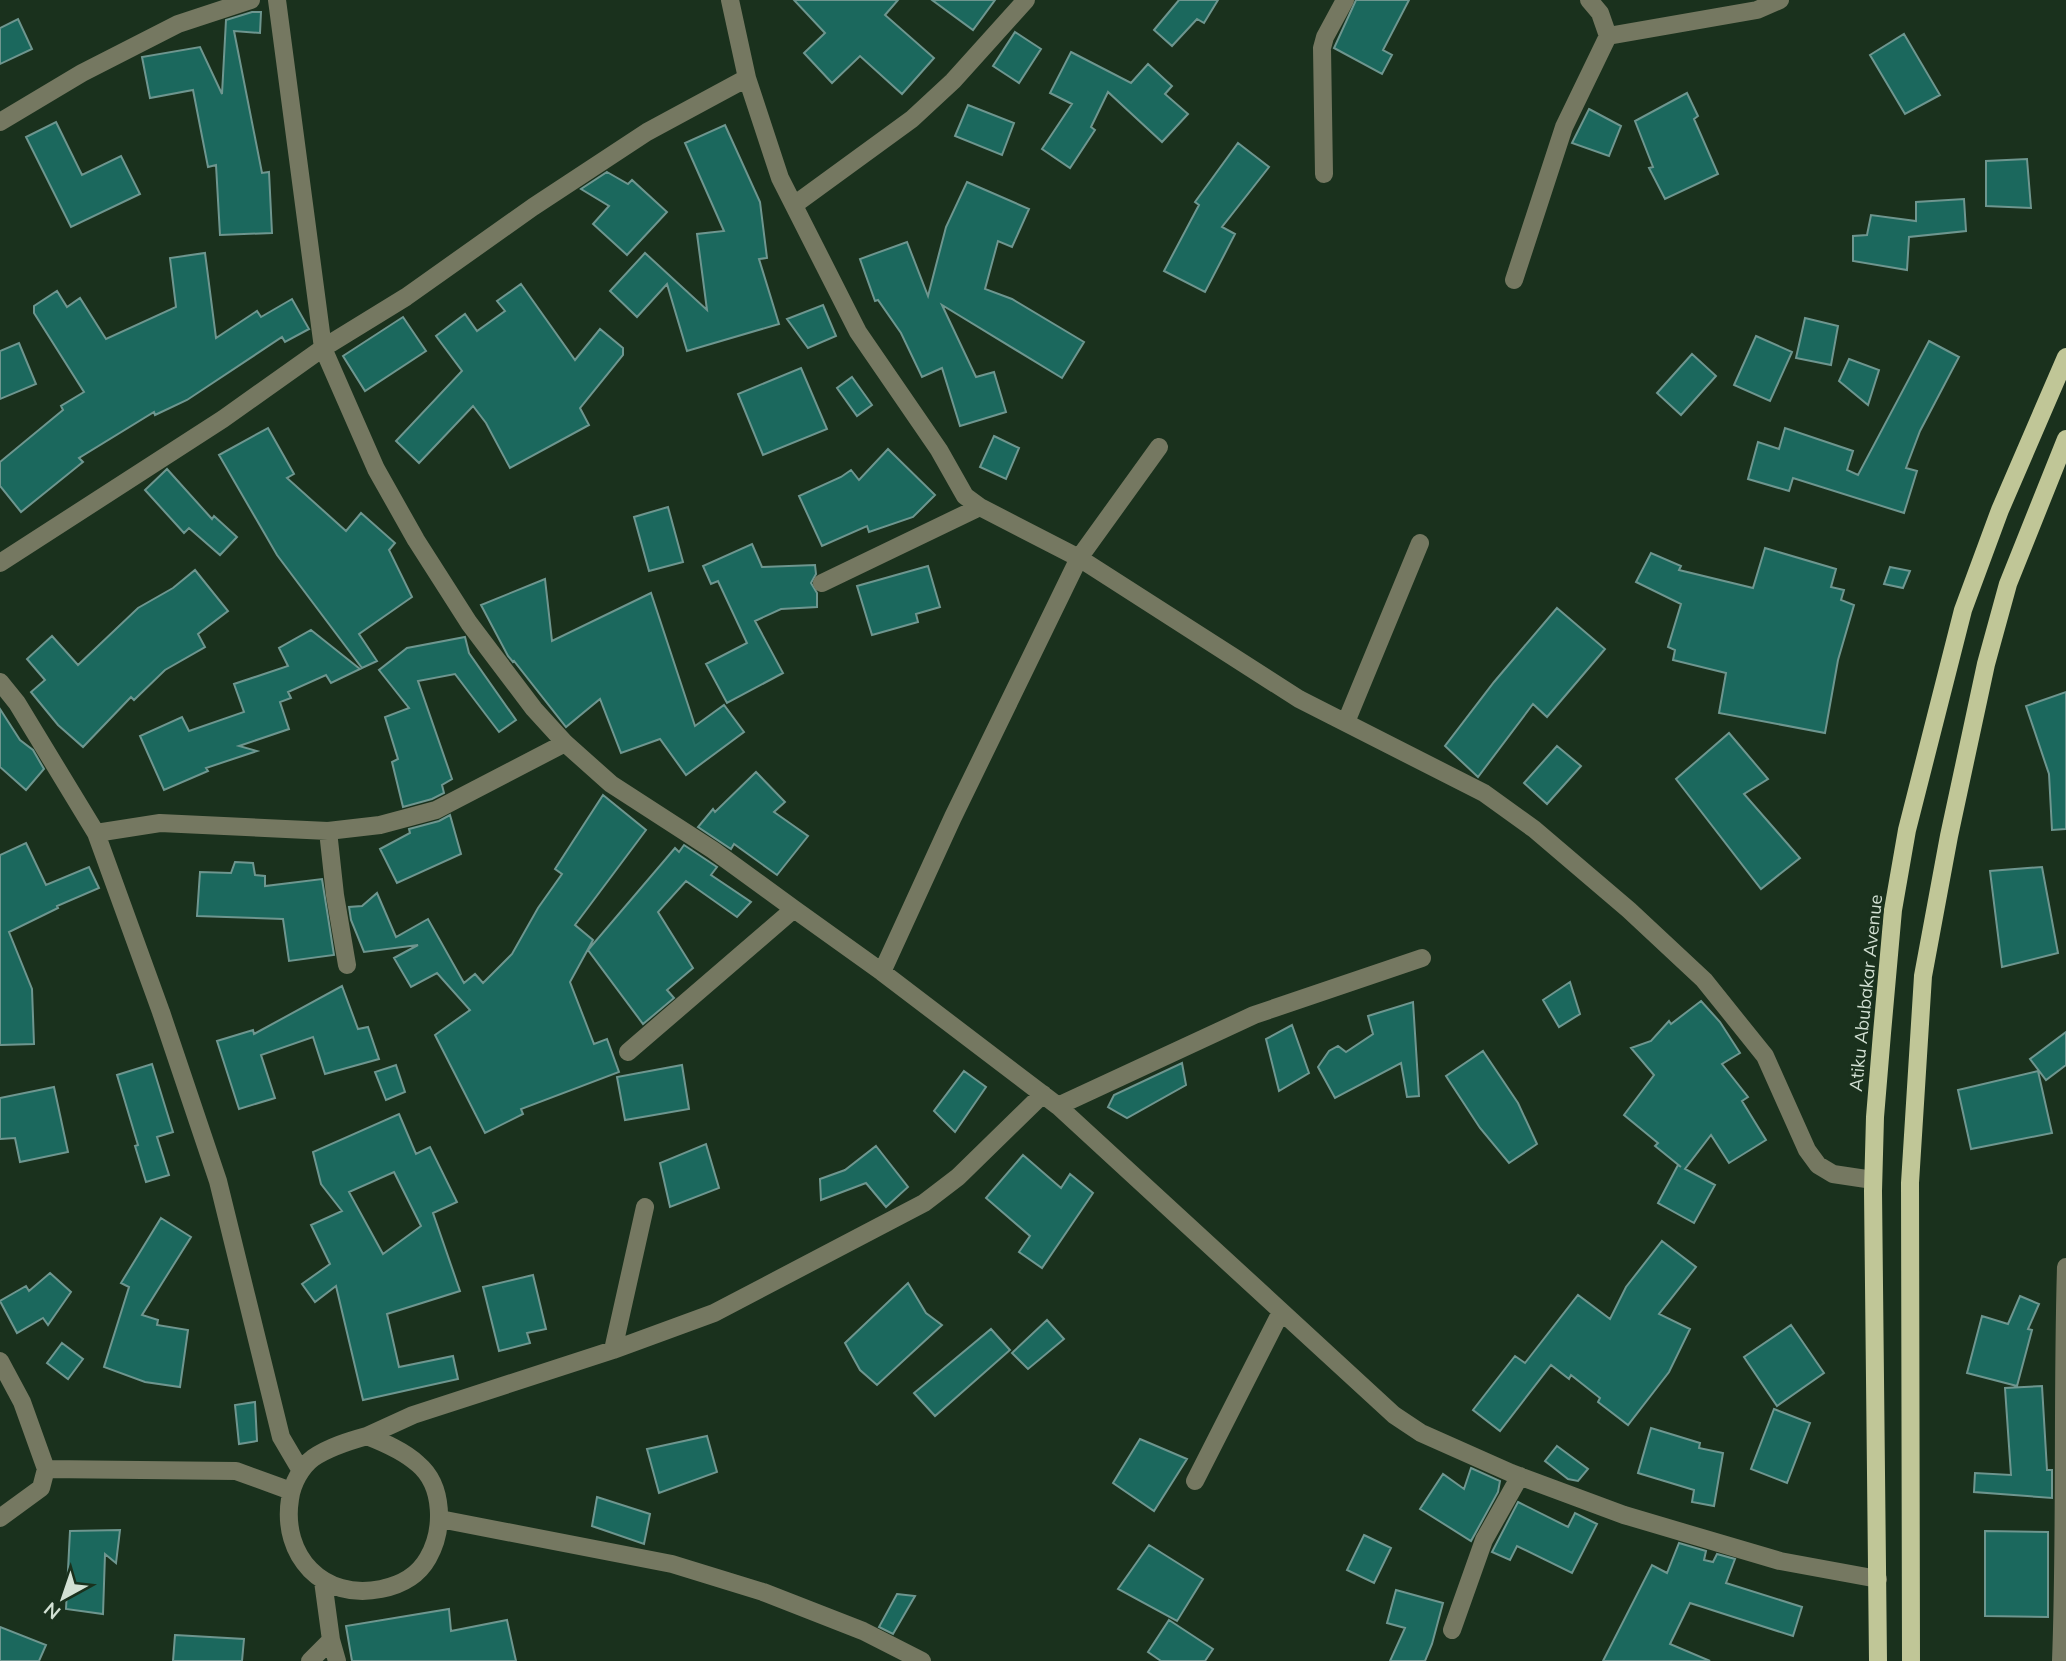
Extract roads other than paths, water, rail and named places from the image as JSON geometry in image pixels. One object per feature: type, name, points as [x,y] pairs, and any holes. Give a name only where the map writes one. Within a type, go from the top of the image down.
[{"type":"main road","name":"Atiku Abubakar Avenue","points":[[1878,1661],[1873,1180],[1875,1117],[1893,911],[1907,830],[1963,610],[2000,510],[2066,357]]},
{"type":"main road","points":[[1911,1661],[1910,1183],[1923,976],[1949,836],[1986,664],[2008,584],[2066,439]]},
{"type":"street","points":[[0,122],[82,73],[178,24],[251,0]]},
{"type":"street","points":[[277,0],[323,348],[376,469],[416,540],[469,623],[534,709],[565,743],[611,784],[713,850],[882,972],[1058,1106],[1394,1415],[1421,1433],[1521,1476],[1624,1515],[1780,1561],[1878,1579]]},
{"type":"street","points":[[730,0],[747,78],[780,178],[858,332],[939,450],[965,496],[980,507],[1079,558],[1299,699],[1484,793],[1534,829],[1629,910],[1704,979],[1765,1056],[1807,1150],[1818,1165],[1833,1174],[1873,1180]]},
{"type":"street","points":[[794,205],[912,119],[953,81],[1026,0]]},
{"type":"street","points":[[1324,174],[1322,48],[1345,0]]},
{"type":"street","points":[[1514,280],[1564,127],[1608,36],[1600,13],[1589,0]]},
{"type":"street","points":[[1608,36],[1757,10],[1780,0]]},
{"type":"street","points":[[0,563],[223,419],[323,348],[406,297],[533,207],[647,132],[747,78]]},
{"type":"street","points":[[882,972],[953,817],[1079,558],[1159,447]]},
{"type":"street","points":[[822,583],[980,507]]},
{"type":"street","points":[[1346,722],[1420,544]]},
{"type":"street","points":[[0,682],[17,703],[96,832],[218,1181],[281,1437],[301,1471]]},
{"type":"street","points":[[96,832],[160,823],[328,831],[380,825],[436,810],[565,743]]},
{"type":"street","points":[[328,831],[347,965]]},
{"type":"street","points":[[628,1052],[794,909]]},
{"type":"street","points":[[1058,1106],[1255,1015],[1422,958]]},
{"type":"street","points":[[367,1436],[387,1443],[420,1465],[432,1483],[440,1519],[428,1559],[415,1574],[399,1585],[359,1592],[323,1581],[307,1568],[289,1531],[291,1491],[301,1471],[313,1459],[348,1441],[367,1436],[413,1415],[613,1350],[714,1312],[924,1203],[958,1177],[1043,1094]]},
{"type":"street","points":[[613,1350],[645,1207]]},
{"type":"street","points":[[2061,1661],[2066,1551],[2063,1368],[2066,1267]]},
{"type":"street","points":[[1195,1481],[1281,1312]]},
{"type":"street","points":[[0,1361],[22,1402],[46,1469],[41,1488],[0,1518]]},
{"type":"street","points":[[46,1469],[236,1471],[291,1491]]},
{"type":"street","points":[[1452,1630],[1484,1540],[1521,1476]]},
{"type":"street","points":[[440,1519],[673,1564],[764,1592],[863,1631],[922,1661]]},
{"type":"street","points":[[323,1581],[331,1640],[337,1661]]},
{"type":"street","points":[[310,1661],[331,1640]]}]
